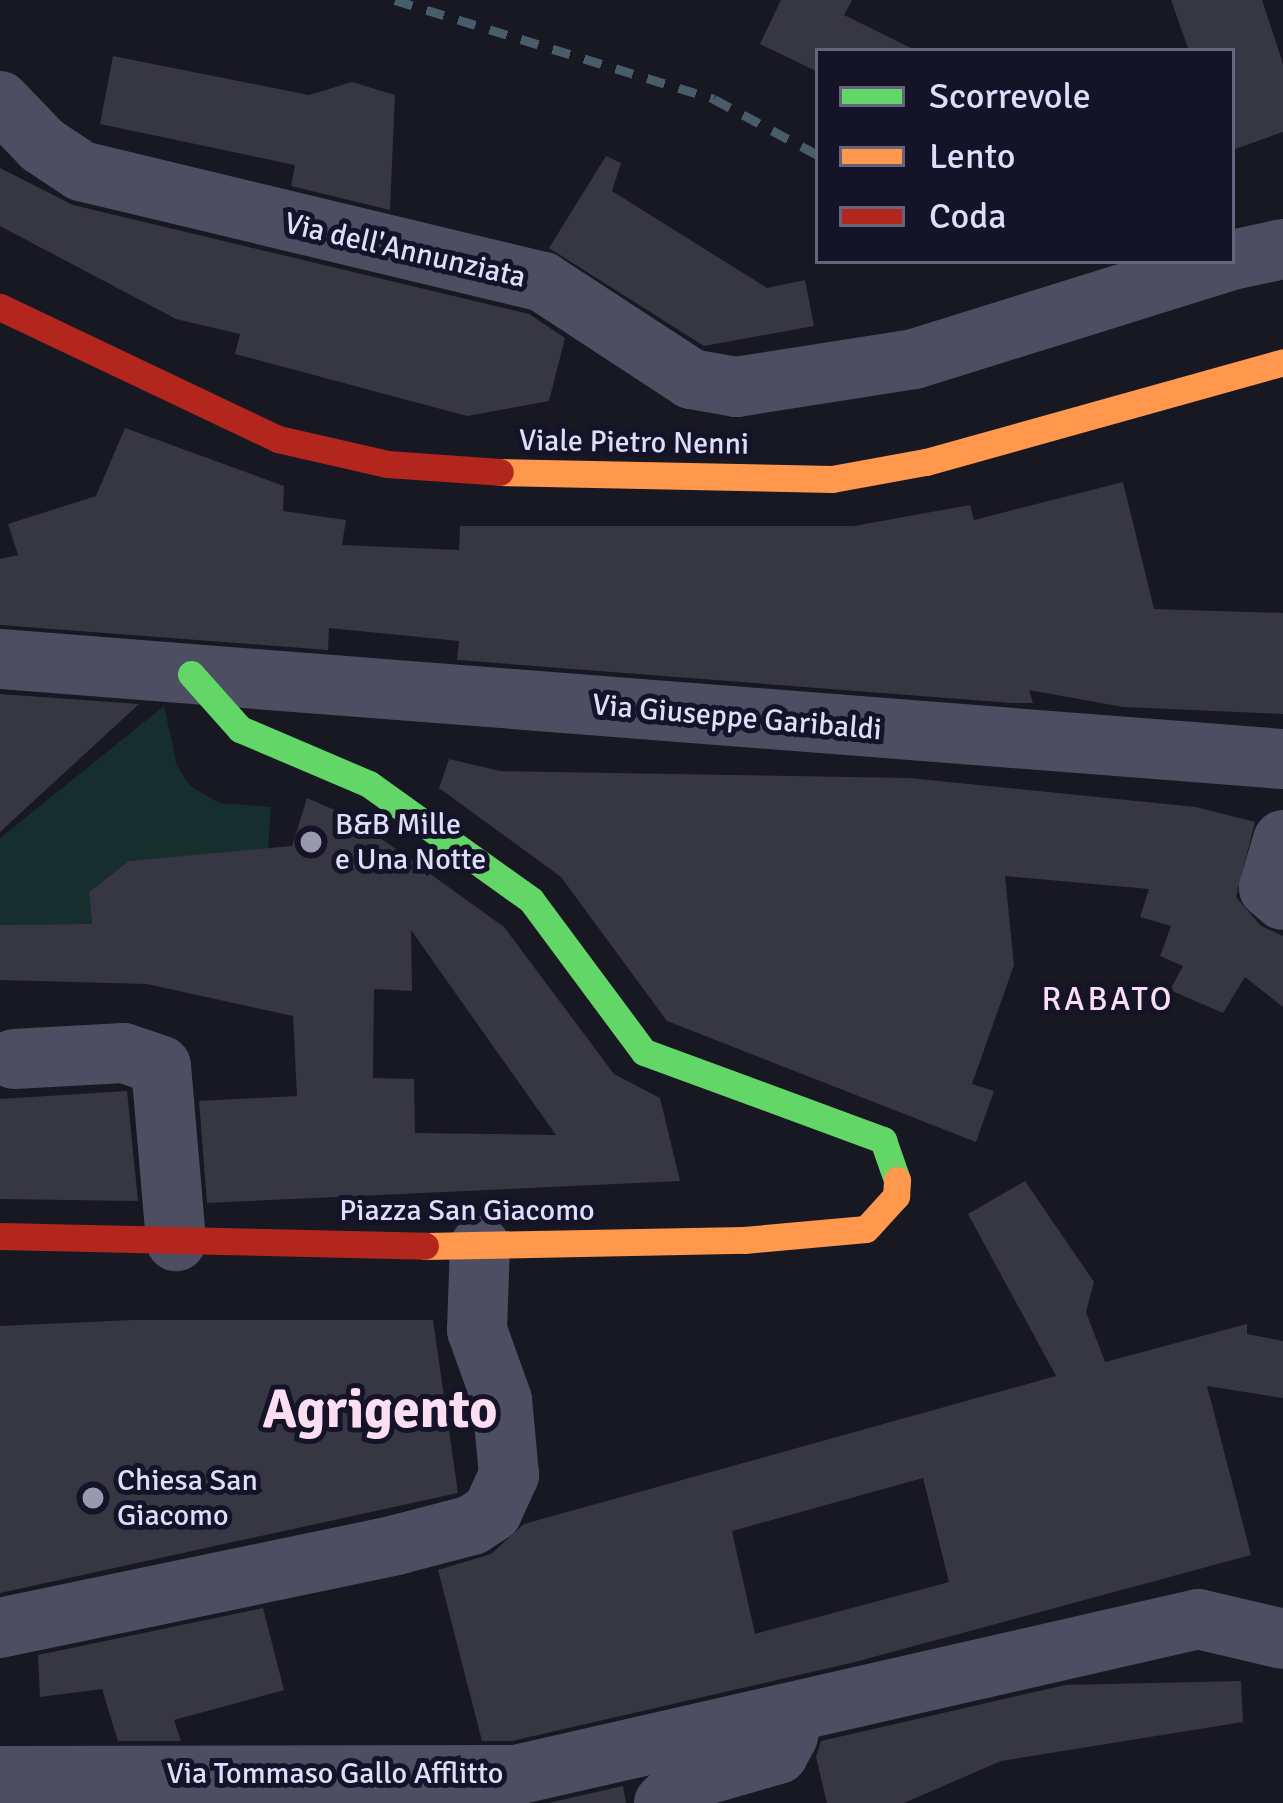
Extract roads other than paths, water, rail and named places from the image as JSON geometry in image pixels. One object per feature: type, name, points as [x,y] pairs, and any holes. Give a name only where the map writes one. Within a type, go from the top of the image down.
[{"type":"street","name":"Via dell'Annunziata","points":[[0,101],[42,146],[81,171],[543,282],[691,379],[736,387],[914,359],[1220,264]]},
{"type":"street","name":"Via dell'Annunziata","points":[[1235,260],[1283,249]]},
{"type":"street","name":"Viale Pietro Nenni","points":[[0,307],[278,439],[387,464],[602,480],[832,479],[926,463],[1283,362]]},
{"type":"street","name":"Via Giuseppe Garibaldi","points":[[0,659],[1283,759]]},
{"type":"street","name":"Piazza San Giacomo","points":[[2,1236],[480,1246],[853,1232],[889,1210],[898,1180],[891,1150],[873,1133],[644,1052],[530,900],[369,784],[240,728],[191,674]]},
{"type":"street","points":[[1283,840],[1269,888],[1283,900]]},
{"type":"street","points":[[14,1060],[124,1053],[160,1066],[176,1241]]},
{"type":"street","points":[[20,1624],[396,1545],[472,1526],[492,1512],[509,1475],[502,1400],[477,1330],[480,1246]]},
{"type":"street","name":"Via Tommaso Gallo Afflitto","points":[[0,1776],[516,1774],[1198,1619],[1283,1639]]},
{"type":"street","points":[[664,1803],[688,1780],[778,1754],[807,1705]]},
{"type":"railway","points":[[395,0],[714,99],[815,153]]},
{"type":"place","name":"B&B Mille e Una Notte","points":[[311,842]]},
{"type":"place","name":"Chiesa San Giacomo","points":[[93,1498]]},
{"type":"district","name":"RABATO","points":[[1108,1000]]},
{"type":"district","name":"Agrigento","points":[[380,1410]]}]
